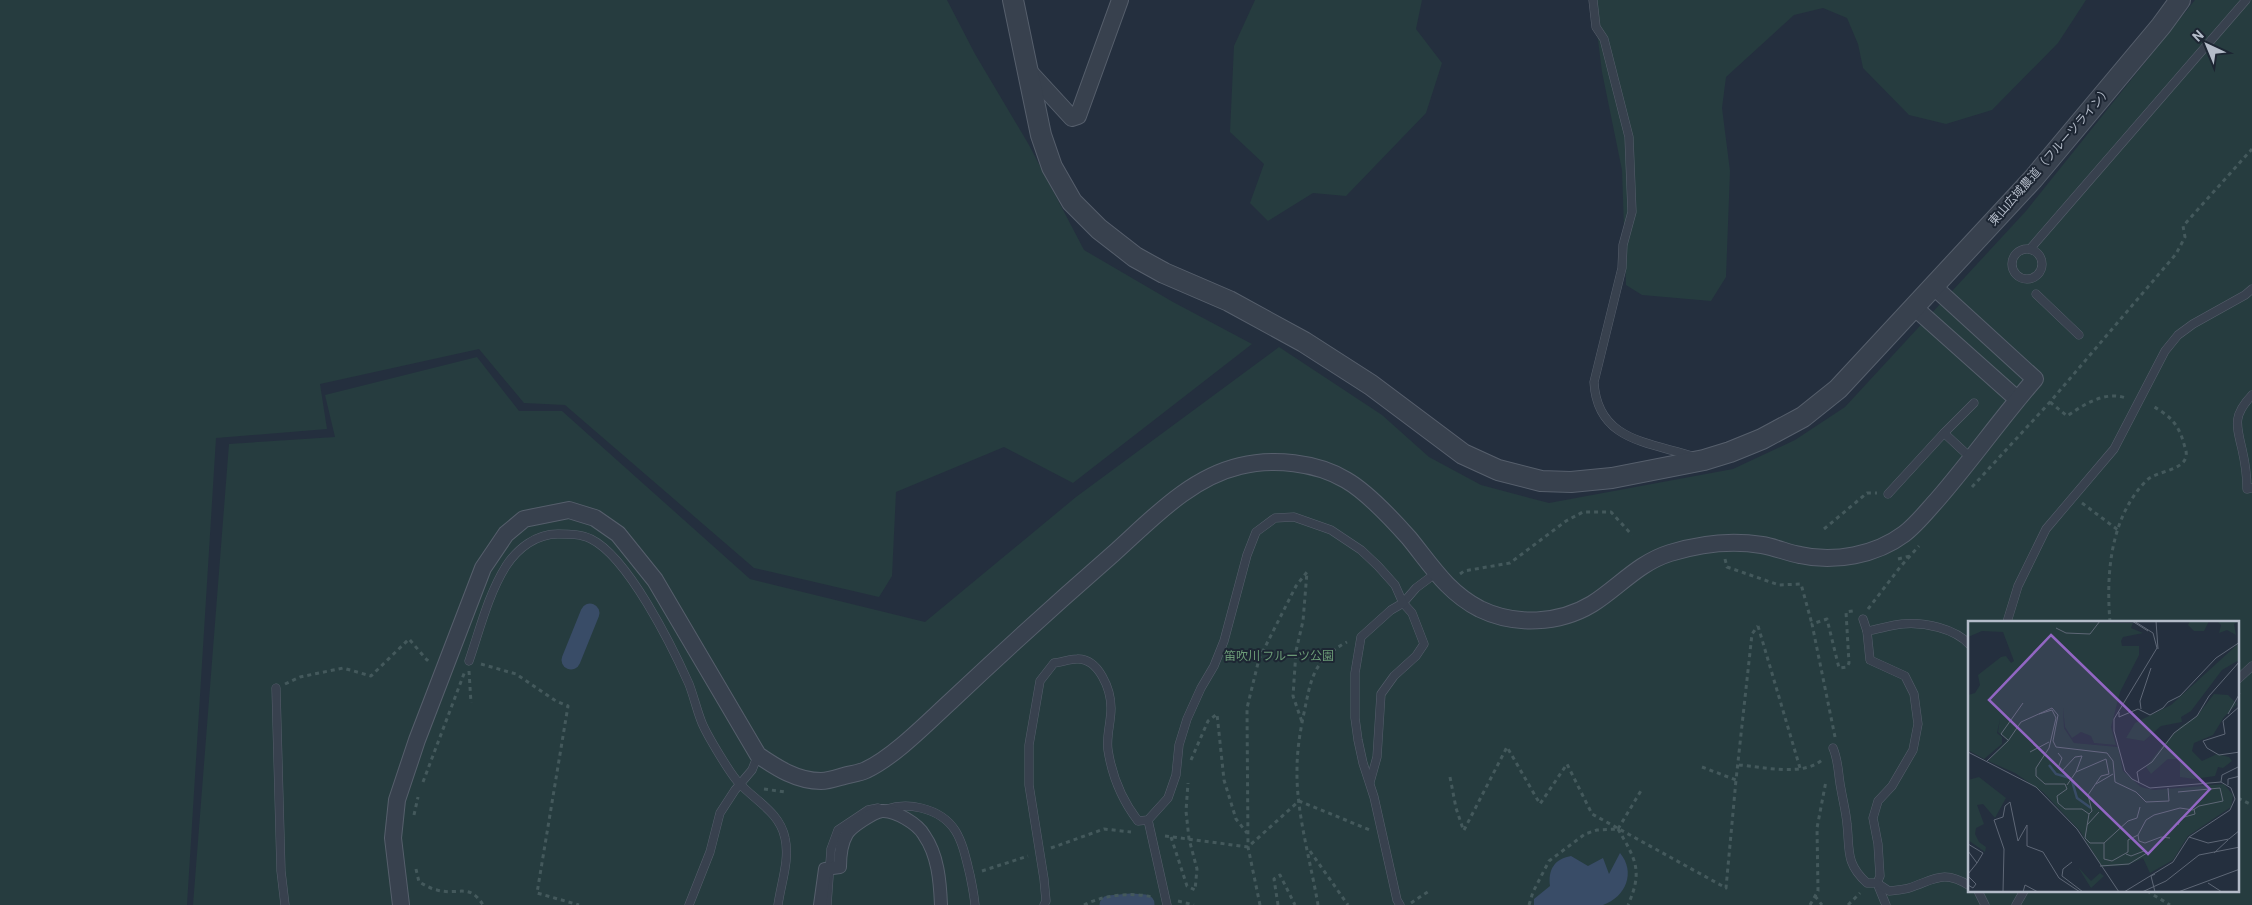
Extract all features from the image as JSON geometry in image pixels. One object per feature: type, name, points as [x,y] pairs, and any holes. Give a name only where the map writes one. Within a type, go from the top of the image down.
[{"type":"street","name":"東山広域農道（フルーツライン）","points":[[1013,0],[1041,135],[1052,167],[1072,202],[1099,230],[1135,258],[1149,266],[1230,301],[1304,342],[1371,384],[1463,454],[1498,470],[1541,481],[1571,482],[1612,478],[1704,460],[1762,439],[1803,417],[1838,389],[2033,179],[2161,26],[2180,0]]},
{"type":"street","points":[[1026,68],[1072,118],[1078,116],[1120,0]]},
{"type":"street","points":[[401,905],[393,838],[397,800],[417,740],[483,568],[506,534],[524,519],[570,510],[595,518],[618,534],[655,580],[758,755],[783,772],[808,780],[825,782],[867,770],[902,745],[1065,596],[1166,507],[1204,478],[1241,465],[1279,462],[1310,466],[1346,480],[1382,509],[1406,535],[1440,578],[1479,608],[1506,619],[1531,621],[1556,618],[1590,605],[1642,565],[1669,553],[1721,543],[1762,545],[1803,556],[1830,559],[1870,551],[1904,534],[1972,459],[2003,416],[2035,379],[1933,286]]},
{"type":"street","points":[[1914,308],[2017,399]]},
{"type":"street","points":[[820,905],[825,869],[840,867],[840,855],[848,832],[860,822],[881,811],[895,814],[910,822],[924,834],[934,856],[941,888],[941,905]]},
{"type":"lane","points":[[1593,0],[1596,27],[1604,39],[1629,137],[1632,212],[1623,245],[1622,268],[1594,382],[1595,395],[1603,417],[1617,430],[1704,460]]},
{"type":"lane","points":[[2030,249],[2246,0]]},
{"type":"lane","points":[[2007,621],[2018,586],[2031,556],[2046,529],[2114,449],[2165,351],[2178,335],[2193,324],[2252,289]]},
{"type":"lane","points":[[2036,294],[2079,335]]},
{"type":"lane","points":[[2252,394],[2243,404],[2236,428],[2242,450],[2247,489],[2252,488]]},
{"type":"lane","points":[[1888,494],[1974,403]]},
{"type":"lane","points":[[1944,433],[1972,459]]},
{"type":"lane","points":[[1044,905],[1046,901],[1044,879],[1029,785],[1029,745],[1040,681],[1054,663],[1079,658],[1094,666],[1104,678],[1109,691],[1112,709],[1108,731],[1108,749],[1112,772],[1127,807],[1138,821],[1148,820],[1168,798],[1176,775],[1178,745],[1187,719],[1201,688],[1214,666],[1224,641],[1246,555],[1256,532],[1275,518],[1294,517],[1331,530],[1361,550],[1394,585],[1402,603],[1412,613],[1424,644],[1416,656],[1394,676],[1381,694],[1377,757],[1370,782]]},
{"type":"lane","points":[[469,661],[478,630],[499,581],[506,566],[521,548],[537,537],[549,534],[570,534],[591,539],[605,549],[625,568],[674,652],[690,686],[703,725],[740,784],[775,816],[785,838],[784,876],[778,905]]},
{"type":"lane","points":[[1400,905],[1397,900],[1370,782],[1363,763],[1355,718],[1355,673],[1361,637],[1402,603],[1416,588],[1440,578]]},
{"type":"lane","points":[[1863,619],[1867,631],[1870,660],[1904,676],[1914,694],[1918,724],[1913,750],[1892,786],[1878,801],[1873,818],[1878,844],[1880,876],[1877,883],[1886,905]]},
{"type":"lane","points":[[1867,631],[1902,624],[1927,626],[1946,630],[1964,638],[1968,643]]},
{"type":"lane","points":[[2240,677],[2252,666]]},
{"type":"lane","points":[[276,688],[281,871],[286,905]]},
{"type":"lane","points":[[1833,748],[1838,760],[1840,787],[1847,824],[1848,855],[1856,873],[1867,883],[1877,883],[1889,891],[1908,889],[1936,876],[1960,880],[1968,885]]},
{"type":"lane","points":[[689,905],[710,852],[720,812],[752,770],[758,755]]},
{"type":"lane","points":[[827,905],[831,849],[838,830],[868,810],[910,805],[938,813],[948,820],[962,841],[975,905]]},
{"type":"lane","points":[[881,811],[896,806]]},
{"type":"lane","points":[[1148,820],[1166,903]]},
{"type":"lane","points":[[1978,892],[1985,905]]},
{"type":"lane","points":[[2016,905],[2023,892]]},
{"type":"path","points":[[1967,494],[2050,402],[2176,254],[2185,237],[2183,226],[2252,149]]},
{"type":"path","points":[[2050,402],[2067,416],[2099,398],[2116,395],[2151,404],[2166,414],[2179,427],[2186,455],[2184,462],[2146,480],[2128,507],[2118,530],[2110,560],[2108,583],[2110,621]]},
{"type":"path","points":[[1824,529],[1867,493],[1888,494]]},
{"type":"path","points":[[2074,497],[2118,530]]},
{"type":"path","points":[[1440,578],[1464,571],[1510,563],[1566,521],[1583,512],[1611,512],[1632,535]]},
{"type":"path","points":[[1863,619],[1874,600],[1922,542]]},
{"type":"path","points":[[1733,557],[1724,556],[1727,567],[1779,585],[1801,584],[1812,624],[1835,733],[1833,748],[1818,764],[1792,770],[1739,765]]},
{"type":"path","points":[[1894,561],[1910,556]]},
{"type":"path","points":[[1260,905],[1248,847],[1247,708],[1259,659],[1296,586],[1307,572],[1303,621],[1296,651],[1293,696],[1302,722]]},
{"type":"path","points":[[1812,624],[1827,619],[1839,668],[1847,667],[1849,663],[1846,612],[1858,610],[1863,619]]},
{"type":"path","points":[[1450,777],[1456,808],[1464,830],[1507,747],[1540,804],[1567,764],[1592,814],[1726,888],[1752,634],[1758,626],[1800,768]]},
{"type":"path","points":[[1318,905],[1299,801],[1296,772],[1298,742],[1309,684],[1320,664],[1336,648],[1361,637]]},
{"type":"path","points":[[300,677],[344,668],[371,676],[409,639],[427,660]]},
{"type":"path","points":[[469,661],[471,703]]},
{"type":"path","points":[[422,784],[469,661]]},
{"type":"path","points":[[469,661],[516,674],[556,702],[568,706],[537,893],[579,905]]},
{"type":"path","points":[[1190,764],[1208,721],[1217,714],[1224,780],[1236,819],[1248,834]]},
{"type":"path","points":[[1702,767],[1736,780]]},
{"type":"path","points":[[1172,837],[1187,886],[1195,890],[1197,869],[1188,839],[1186,812],[1188,780]]},
{"type":"path","points":[[1810,905],[1818,891],[1817,828],[1826,780]]},
{"type":"path","points":[[740,784],[794,793]]},
{"type":"path","points":[[1618,829],[1642,789]]},
{"type":"path","points":[[414,820],[418,792]]},
{"type":"path","points":[[2240,799],[2252,805]]},
{"type":"path","points":[[1299,801],[1373,831]]},
{"type":"path","points":[[969,874],[1104,829],[1248,847],[1299,801]]},
{"type":"path","points":[[1451,807],[1456,808]]},
{"type":"path","points":[[1529,905],[1532,892],[1549,861],[1585,834],[1597,830],[1618,829]]},
{"type":"path","points":[[1618,829],[1636,859],[1636,887],[1628,905]]},
{"type":"path","points":[[1308,848],[1348,905]]},
{"type":"path","points":[[414,860],[419,882],[438,891],[469,891],[478,896],[483,905]]},
{"type":"path","points":[[1278,905],[1274,879],[1280,875],[1296,905]]},
{"type":"path","points":[[1409,905],[1429,891]]},
{"type":"path","points":[[2149,892],[2170,905]]},
{"type":"path","points":[[1084,905],[1107,898],[1137,893],[1166,903]]},
{"type":"path","points":[[1815,896],[1822,905]]},
{"type":"green space","points":[[0,0],[947,0],[975,54],[1029,145],[1084,250],[1173,302],[1252,344],[1073,483],[1004,447],[896,492],[892,576],[879,597],[754,568],[565,405],[524,403],[479,349],[320,384],[327,429],[216,438],[187,905],[0,905]]},
{"type":"green space","points":[[1255,0],[1422,0],[1416,29],[1442,63],[1426,113],[1346,196],[1313,193],[1268,221],[1250,203],[1264,164],[1230,132],[1234,46]]},
{"type":"green space","points":[[1593,0],[2086,0],[2058,43],[1992,110],[1946,124],[1909,115],[1863,68],[1858,44],[1847,18],[1823,8],[1794,15],[1726,77],[1722,108],[1730,171],[1726,277],[1711,301],[1642,295],[1626,285],[1622,170],[1602,72]]},
{"type":"green space","name":"笛吹川 フルーツ公園","points":[[2195,0],[2252,0],[2252,905],[193,905],[229,444],[335,437],[325,395],[477,357],[519,411],[562,411],[750,579],[925,622],[1076,497],[1279,347],[1382,415],[1429,457],[1481,485],[1549,503],[1733,469],[1795,440],[1845,407],[2026,211]]},
{"type":"water","points":[[1620,853],[1625,860],[1628,876],[1623,890],[1611,901],[1603,905],[1534,905],[1534,899],[1550,886],[1551,870],[1560,860],[1571,856],[1588,866],[1603,858],[1609,874]]},
{"type":"waterway","points":[[571,660],[590,613]]},
{"type":"waterway","points":[[1109,905],[1145,904]]}]
